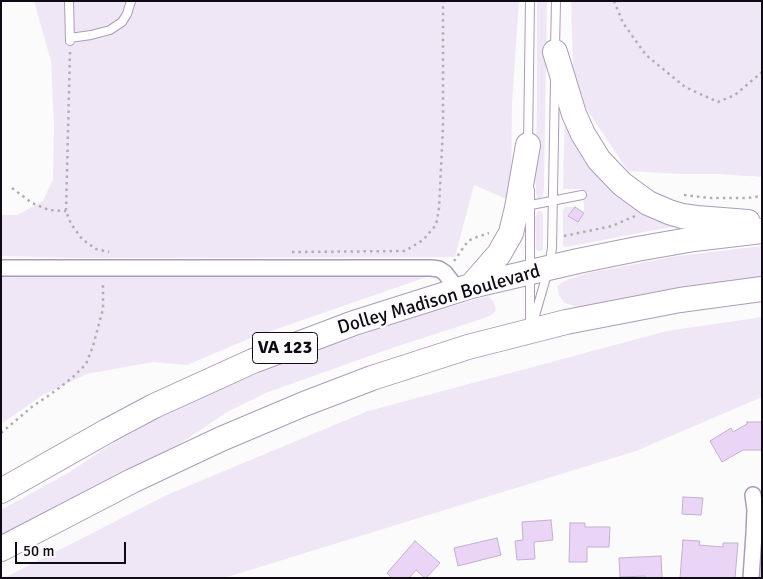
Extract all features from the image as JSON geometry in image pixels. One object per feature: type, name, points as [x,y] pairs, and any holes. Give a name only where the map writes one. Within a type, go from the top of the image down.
[{"type":"main road","points":[[555,52],[574,114],[587,143],[599,160],[630,190],[648,203],[682,216],[709,220],[762,222]]},
{"type":"main road","points":[[465,288],[494,261],[508,239],[516,217],[528,144]]},
{"type":"main road","name":"Dolley Madison Boulevard","points":[[1,492],[107,431],[178,395],[261,358],[354,323],[465,288],[540,269],[694,239],[762,231]]},
{"type":"main road","points":[[1,548],[179,459],[304,404],[372,378],[439,356],[530,331],[600,315],[720,294],[762,290]]},
{"type":"main road","points":[[1,477],[107,431]]},
{"type":"street","points":[[1,268],[439,269],[465,288]]},
{"type":"street","points":[[752,578],[755,510],[753,495]]},
{"type":"lane","points":[[69,1],[70,39],[91,36],[110,30],[122,22],[131,1]]},
{"type":"lane","points":[[530,1],[528,144],[531,205],[540,269],[530,331]]},
{"type":"lane","points":[[530,331],[540,269],[551,255],[556,1]]},
{"type":"lane","points":[[531,205],[582,195]]},
{"type":"path","points":[[289,252],[405,250],[423,240],[436,225],[439,208],[443,127],[444,1]]},
{"type":"path","points":[[614,1],[623,23],[646,56],[685,88],[718,102],[735,95],[762,72]]},
{"type":"path","points":[[70,39],[66,211],[71,224],[82,239],[96,249],[114,253]]},
{"type":"path","points":[[12,188],[32,203],[49,210],[66,211]]},
{"type":"path","points":[[683,195],[710,198],[762,196]]},
{"type":"path","points":[[552,238],[612,226],[639,214],[648,203]]},
{"type":"path","points":[[439,269],[454,261],[468,241],[474,238],[493,232],[508,239]]},
{"type":"path","points":[[1,434],[33,406],[72,378],[86,364],[103,309],[103,268]]},
{"type":"shaded area","points":[[34,1],[519,1],[512,103],[511,201],[474,185],[455,257],[83,258],[1,256],[1,215],[17,215],[43,201],[53,179],[54,125],[51,61]]},
{"type":"shaded area","points":[[537,1],[547,1],[544,188],[543,196],[540,198],[537,198],[536,194],[535,178]]},
{"type":"shaded area","points":[[571,1],[762,1],[762,177],[628,171],[582,102],[573,67]]},
{"type":"shaded area","points":[[565,108],[575,136],[681,225],[567,247],[563,246],[563,211],[565,207],[575,207],[569,216],[578,222],[584,213],[582,189],[563,189]]},
{"type":"shaded area","points":[[538,211],[541,211],[543,214],[542,251],[536,249],[535,217]]},
{"type":"shaded area","points":[[762,246],[762,282],[607,307],[578,307],[564,303],[559,295],[557,286],[566,280],[588,273],[678,256]]},
{"type":"shaded area","points":[[1,271],[438,273],[251,338],[187,365],[153,362],[87,374],[43,395],[1,424]]},
{"type":"shaded area","points":[[488,296],[493,301],[496,309],[493,314],[268,392],[229,411],[147,465],[1,540],[1,510],[68,473],[107,447],[155,420],[228,386],[313,351],[422,315]]},
{"type":"shaded area","points":[[762,317],[762,397],[636,451],[224,578],[4,578],[169,494],[368,411],[667,331]]},
{"type":"building","points":[[575,207],[584,213],[578,222],[568,216]]},
{"type":"building","points":[[747,422],[762,422],[762,450],[743,450],[722,462],[710,441],[731,428],[733,432],[747,424]]},
{"type":"building","points":[[683,497],[703,498],[701,515],[682,514]]},
{"type":"building","points":[[551,520],[553,540],[534,542],[535,559],[517,560],[515,541],[523,540],[522,522]]},
{"type":"building","points":[[570,523],[585,523],[585,527],[610,527],[609,547],[587,547],[587,562],[569,562]]},
{"type":"building","points":[[497,538],[501,555],[458,566],[454,548]]},
{"type":"building","points":[[683,540],[700,541],[699,545],[723,547],[723,543],[738,543],[735,578],[680,578]]},
{"type":"building","points":[[415,541],[440,563],[426,578],[416,570],[409,578],[392,578],[387,573]]},
{"type":"building","points":[[758,547],[762,547],[762,578],[756,578]]},
{"type":"building","points":[[661,556],[662,578],[645,578],[645,576],[620,577],[619,558]]}]
